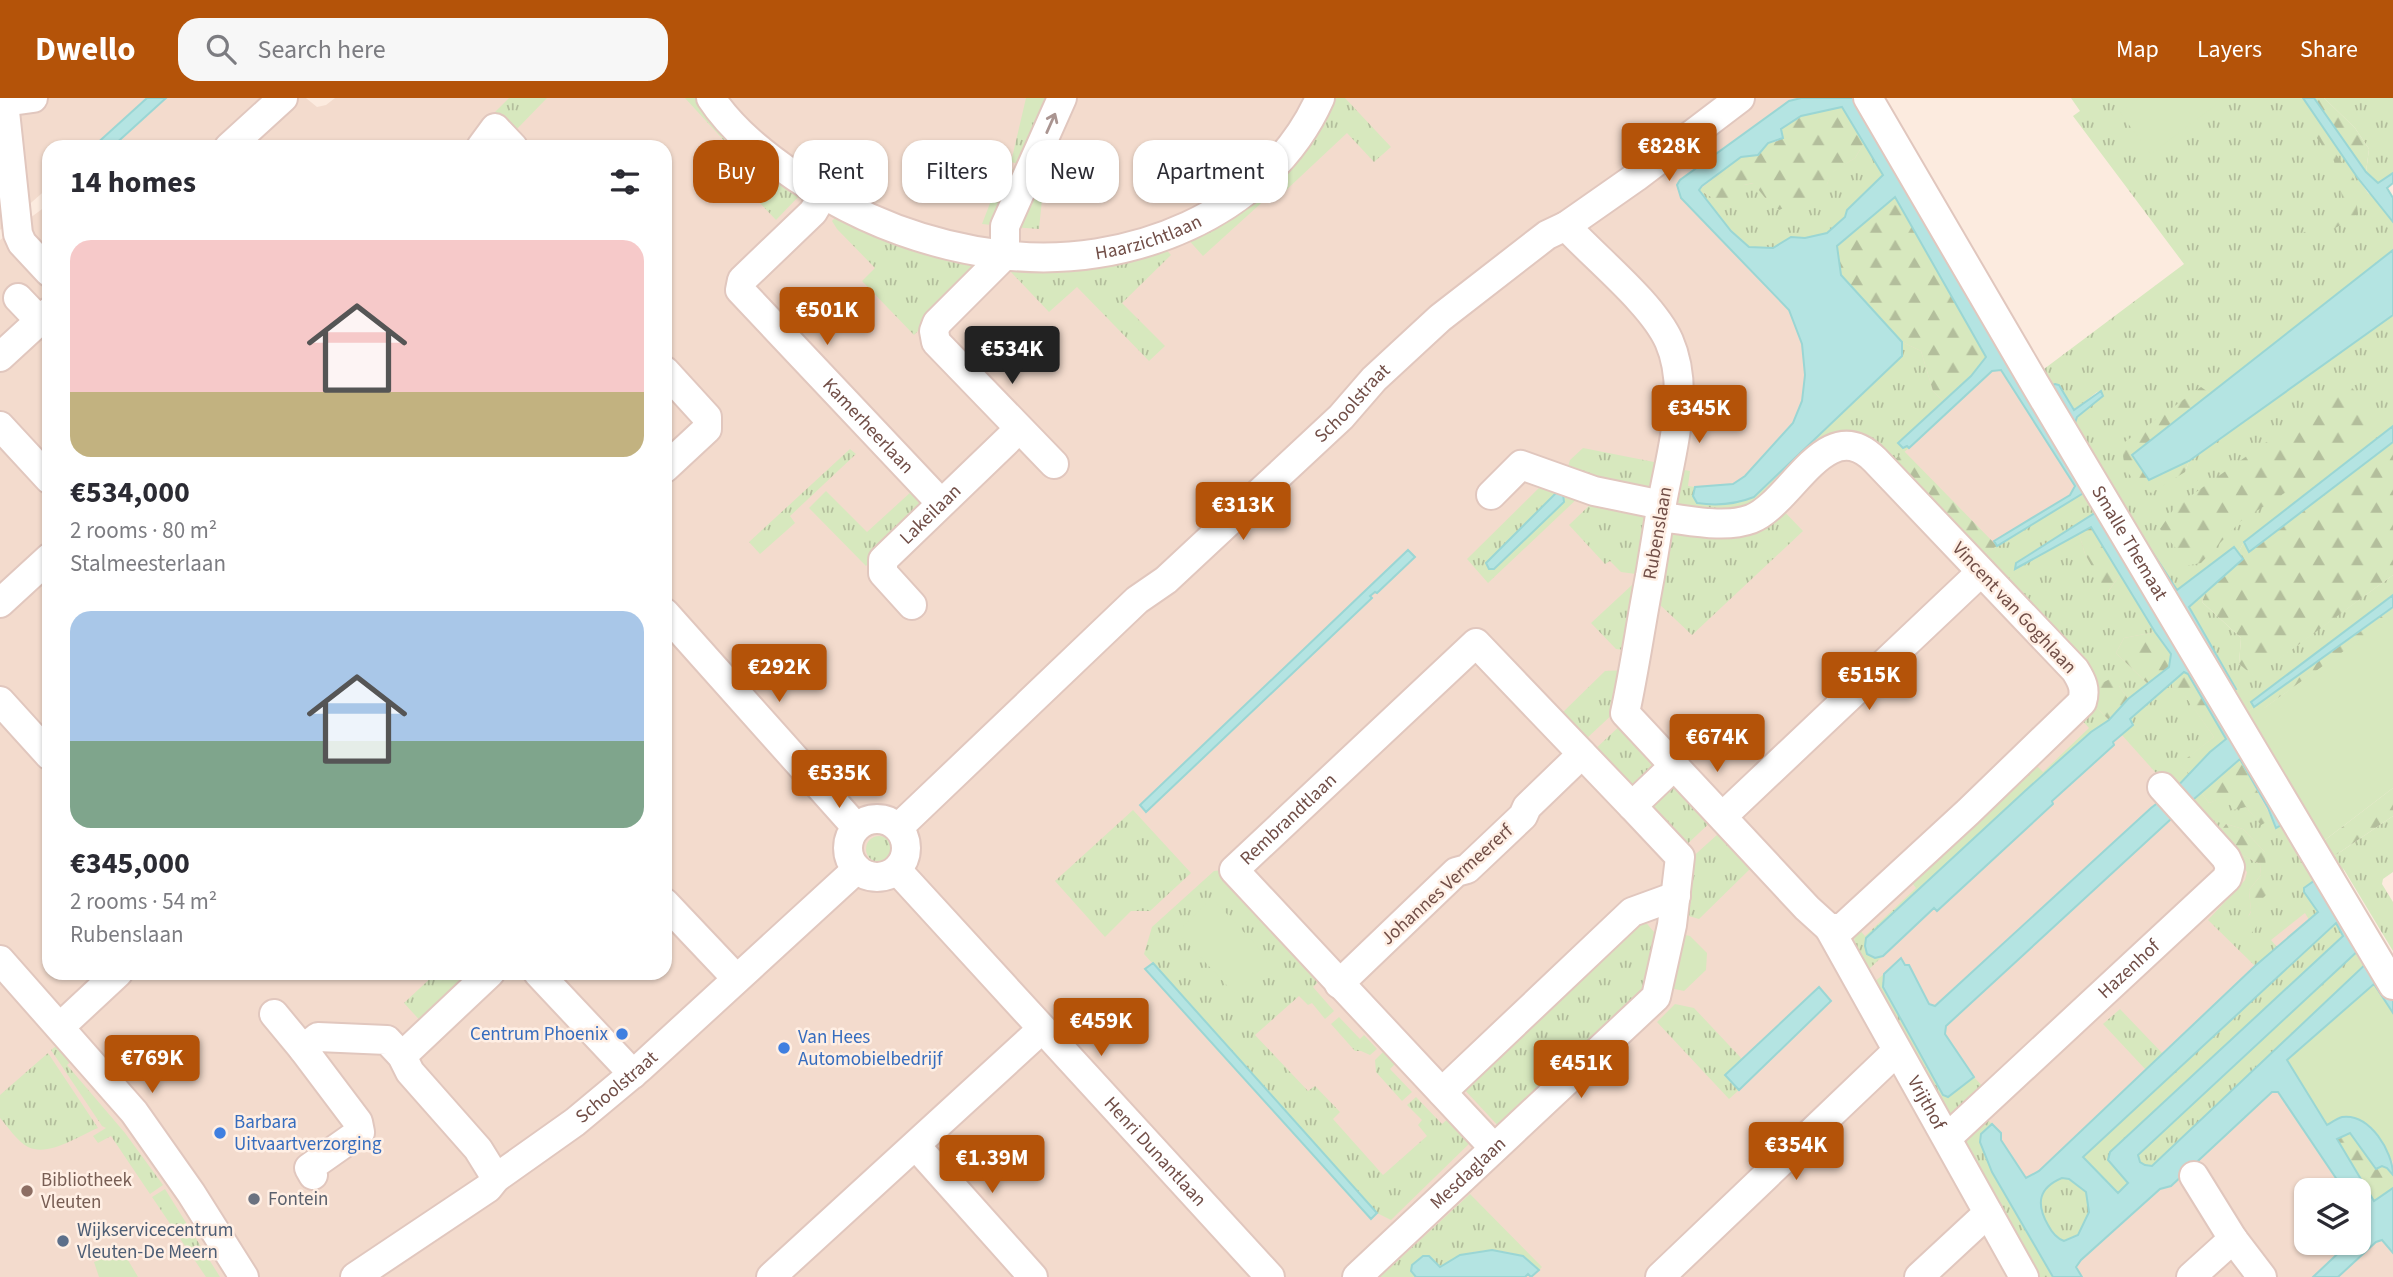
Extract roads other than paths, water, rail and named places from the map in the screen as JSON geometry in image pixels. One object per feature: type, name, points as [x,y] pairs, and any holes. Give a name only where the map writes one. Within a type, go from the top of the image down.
[{"type":"street","points":[[33,98],[5,102],[17,220],[22,243],[42,264]]},
{"type":"street","points":[[237,140],[283,98]]},
{"type":"street","name":"Haarzichtlaan","points":[[711,98],[722,116],[793,175]]},
{"type":"street","points":[[1054,464],[936,342],[934,331],[937,323],[1005,255],[1005,226],[1062,98]]},
{"type":"street","name":"Haarzichtlaan","points":[[839,203],[913,236],[962,248],[1005,255],[1056,256],[1098,252],[1170,233],[1201,221],[1237,198],[1264,177],[1287,153],[1309,123],[1320,98]]},
{"type":"street","name":"Schoolstraat","points":[[899,827],[1137,600],[1166,580],[1268,485],[1340,417],[1374,379],[1440,318],[1547,235],[1566,226],[1636,177],[1740,98]]},
{"type":"street","name":"Smalle Themaat","points":[[1868,98],[2393,985]]},
{"type":"street","points":[[486,140],[495,128],[506,140]]},
{"type":"street","name":"Kamerheerlaan","points":[[818,203],[813,212],[742,280],[740,290],[941,503]]},
{"type":"street","name":"Rubenslaan","points":[[1566,226],[1647,309],[1668,339],[1677,365],[1678,397],[1674,447],[1625,713],[1675,765]]},
{"type":"street","points":[[18,298],[42,315]]},
{"type":"street","points":[[0,357],[42,318]]},
{"type":"street","points":[[672,378],[708,417],[707,429],[672,452]]},
{"type":"street","points":[[0,426],[42,471]]},
{"type":"street","name":"Lakeilaan","points":[[912,606],[883,572],[883,560],[1019,429]]},
{"type":"street","name":"Vincent van Goghlaan","points":[[1491,495],[1521,465],[1661,511],[1715,523],[1738,522],[1751,519],[1770,506],[1820,457],[1834,449],[1850,445],[1865,451],[2075,670],[2083,685],[2082,702],[1842,928],[1829,928]]},
{"type":"street","points":[[0,603],[42,564]]},
{"type":"street","points":[[1723,816],[1980,572]]},
{"type":"street","points":[[672,621],[856,827]]},
{"type":"street","name":"Rembrandtlaan","points":[[1494,1148],[1234,870],[1476,643],[1582,754]]},
{"type":"street","points":[[0,701],[42,747]]},
{"type":"street","points":[[1582,754],[1632,806],[1675,765],[1807,908],[1829,928]]},
{"type":"street","name":"Johannes Vermeererf","points":[[1339,984],[1456,872],[1467,869],[1477,860],[1582,754]]},
{"type":"street","name":"Hazenhof","points":[[1947,1139],[2227,878],[2230,867],[2226,858],[2162,787]]},
{"type":"street","name":"Mesdaglaan","points":[[1357,1277],[1656,997],[1676,895],[1680,857],[1632,806]]},
{"type":"street","points":[[882,818],[899,827],[907,844],[903,863],[897,870],[877,877],[866,875],[857,869],[848,853],[848,844],[856,827],[863,821],[882,818]]},
{"type":"street","name":"Schoolstraat","points":[[355,1277],[488,1188],[496,1178],[575,1122],[633,1074],[857,869]]},
{"type":"street","name":"Henri Dunantlaan","points":[[897,870],[1270,1277]]},
{"type":"street","points":[[1442,1093],[1632,912],[1676,895]]},
{"type":"street","points":[[672,910],[736,978]]},
{"type":"street","name":"Vrijthof","points":[[1829,928],[2024,1277]]},
{"type":"street","points":[[0,960],[134,1112],[191,1193],[244,1277]]},
{"type":"street","points":[[60,1027],[110,980]]},
{"type":"street","points":[[402,1056],[483,980]]},
{"type":"street","points":[[545,980],[633,1074]]},
{"type":"street","points":[[274,1014],[358,1122],[360,1132],[309,1168],[313,1175]]},
{"type":"street","points":[[786,1272],[915,1146],[1042,1030]]},
{"type":"street","points":[[303,1049],[318,1037],[387,1040],[402,1056],[410,1072],[478,1149],[496,1178]]},
{"type":"street","points":[[1660,1277],[1897,1051]]},
{"type":"street","points":[[915,1146],[1033,1277]]},
{"type":"street","points":[[2194,1175],[2233,1239],[2262,1277]]},
{"type":"street","points":[[1919,1277],[1988,1213]]},
{"type":"street","points":[[2191,1277],[2233,1239]]},
{"type":"water","points":[[147,98],[166,98],[120,140],[101,140]]},
{"type":"water","points":[[1801,98],[1859,98],[1894,156],[2020,387],[2045,428],[2090,489],[1997,546],[1994,541],[2070,495],[2075,486],[2001,370],[1992,371],[1909,448],[1903,448],[1898,443],[1971,376],[1986,357],[1895,197],[1837,246],[1841,275],[1902,342],[1902,356],[1754,497],[1732,503],[1712,504],[1697,503],[1693,496],[1695,487],[1733,484],[1745,476],[1793,423],[1802,401],[1805,375],[1802,344],[1789,310],[1681,198],[1677,185],[1680,180],[1789,101]],"holes":[[[1842,107],[1883,175],[1827,233],[1805,238],[1791,237],[1773,248],[1749,247],[1731,231],[1699,190],[1741,157],[1758,155],[1768,143],[1783,138],[1781,129],[1801,116]]]},
{"type":"water","points":[[2303,98],[2314,98],[2366,172],[2378,183],[2393,173],[2393,183],[2387,188],[2393,198],[2393,222],[2357,177]]},
{"type":"water","points":[[2393,250],[2393,315],[2189,461],[2149,480],[2132,455]]},
{"type":"water","points":[[2059,385],[2074,410],[2101,391],[2103,396],[2077,417],[2077,429],[2047,387]]},
{"type":"water","points":[[2393,426],[2393,442],[2249,552],[2244,542]]},
{"type":"water","points":[[1556,493],[1563,494],[1564,502],[1494,569],[1489,569],[1486,563]]},
{"type":"water","points":[[2098,511],[2283,824],[2276,828],[2268,808],[2240,759],[1946,1026],[1945,1034],[1974,1077],[1948,1097],[1943,1095],[1883,987],[1884,974],[1901,958],[1905,965],[1909,965],[1929,1004],[1935,1006],[2151,808],[2173,791],[2226,739],[2188,674],[2184,672],[2130,719],[2133,725],[2113,742],[2114,745],[1937,911],[1934,908],[1883,956],[1875,958],[1867,954],[1866,938],[2025,791],[2091,732],[2109,720],[2128,699],[2169,667],[2171,654],[2091,527],[2015,569],[2016,563]]},
{"type":"water","points":[[2138,541],[2145,541],[2177,590],[2234,547],[2243,559],[2189,607],[2236,689],[2230,692]]},
{"type":"water","points":[[1408,550],[1415,557],[1377,593],[1370,596],[1372,598],[1146,812],[1140,805]]},
{"type":"water","points":[[2393,595],[2393,607],[2254,707],[2251,702]]},
{"type":"water","points":[[2318,878],[2362,947],[2138,1155],[2140,1162],[2152,1166],[2371,959],[2393,996],[2393,1013],[2374,984],[2287,1060],[2327,1125],[2342,1117],[2352,1117],[2362,1121],[2378,1136],[2389,1156],[2393,1175],[2382,1166],[2376,1169],[2350,1133],[2337,1139],[2360,1178],[2336,1178],[2278,1092],[2272,1092],[2171,1186],[2160,1189],[2081,1260],[2076,1267],[2082,1277],[2053,1277],[1992,1172],[1980,1142],[1981,1134],[1992,1124],[2001,1133],[2001,1140],[2026,1178],[2039,1171],[2255,966],[2318,912],[2304,888]],"holes":[[[2336,923],[2343,936],[2110,1152],[2108,1160],[2128,1183],[2118,1193],[2083,1157]],[[2062,1178],[2069,1179],[2086,1192],[2089,1212],[2078,1235],[2064,1241],[2056,1237],[2044,1217],[2041,1197],[2054,1182]]]},
{"type":"water","points":[[1153,963],[1377,1213],[1371,1219],[1145,969]]},
{"type":"water","points":[[1819,987],[1831,1001],[1739,1090],[1725,1075]]},
{"type":"water","points":[[2393,1188],[2393,1253],[2382,1240],[2371,1247],[2371,1196],[2374,1201]]},
{"type":"water","points":[[1492,1250],[1523,1256],[1539,1270],[1531,1277],[1528,1274],[1525,1277],[1416,1277],[1411,1271],[1412,1265],[1423,1256],[1429,1256],[1440,1267],[1460,1255]]},
{"type":"water","points":[[2336,1255],[2362,1255],[2338,1277],[2313,1277]]},
{"type":"place","name":"Centrum Phoenix","points":[[622,1034]]},
{"type":"place","name":"Van Hees Automobielbedrijf","points":[[784,1048]]},
{"type":"place","name":"Barbara Uitvaartverzorging","points":[[220,1133]]},
{"type":"place","name":"Bibliotheek Vleuten","points":[[27,1191]]},
{"type":"place","name":"Fontein","points":[[254,1199]]},
{"type":"place","name":"Wijkservicecentrum Vleuten-De Meern","points":[[63,1241]]}]
